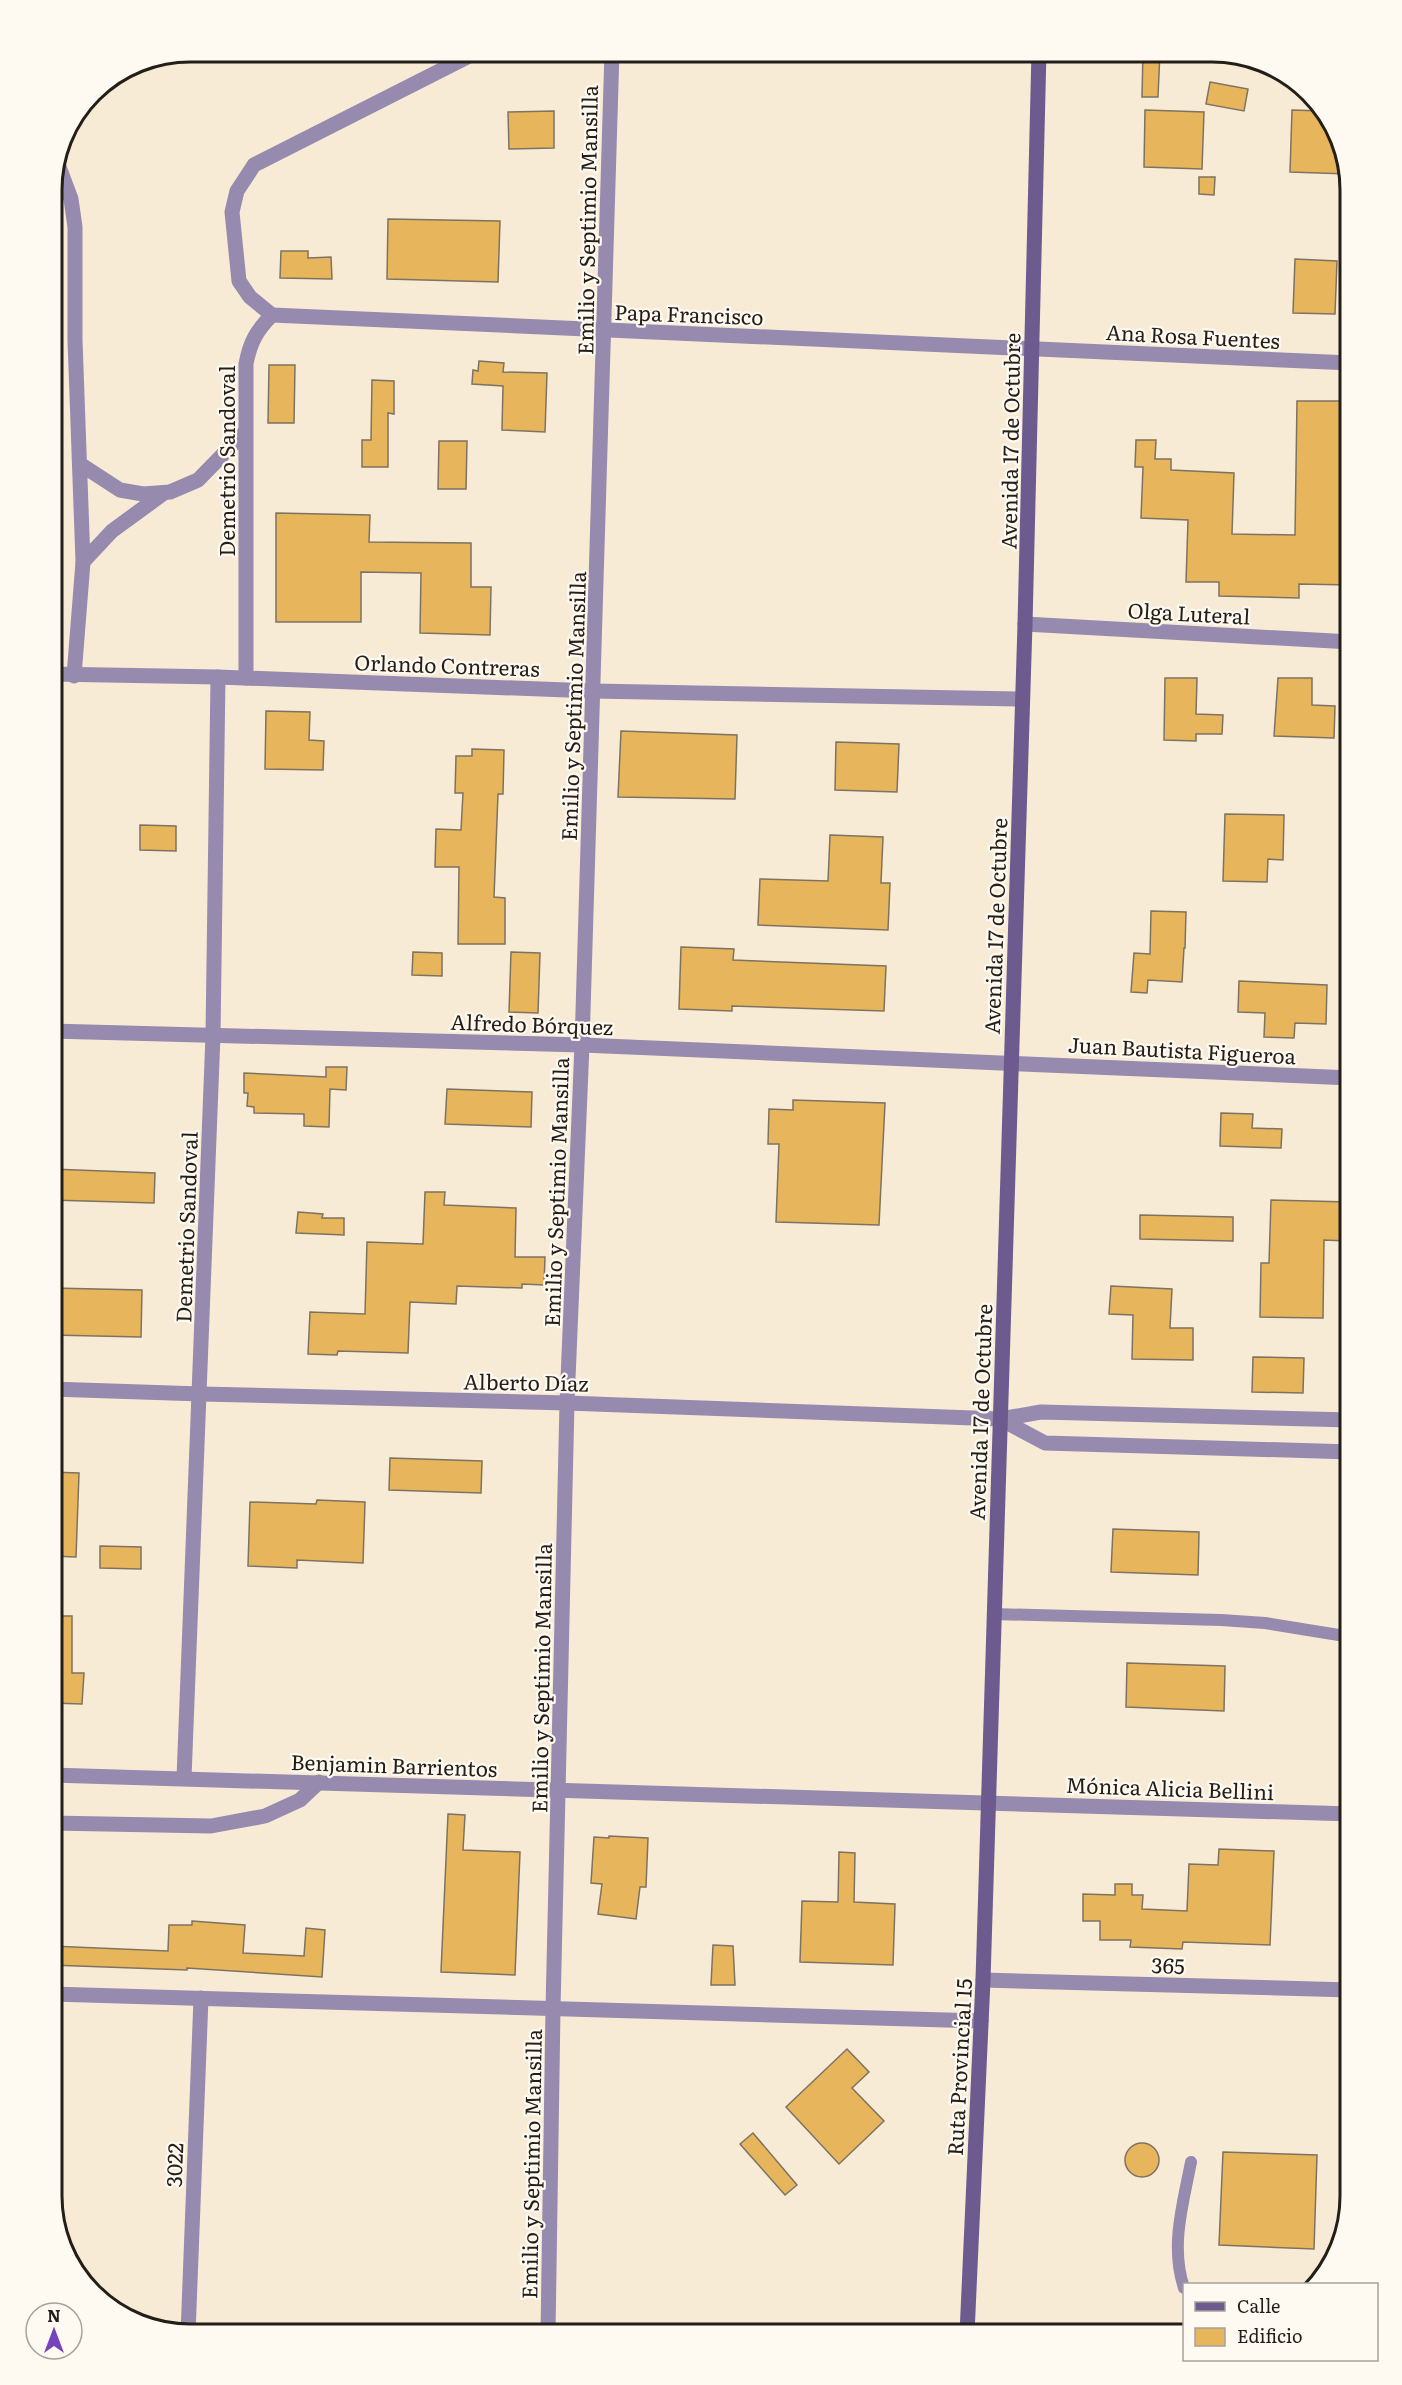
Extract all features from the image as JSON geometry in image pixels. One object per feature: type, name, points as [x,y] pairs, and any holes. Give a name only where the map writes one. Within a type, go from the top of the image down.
[{"type":"main road","name":"Avenida 17 de Octubre","points":[[987,1802],[1025,624],[1039,62]]},
{"type":"main road","name":"Ruta Provincial 15","points":[[967,2324],[983,1980],[987,1802]]},
{"type":"street","points":[[272,315],[250,297],[239,281],[232,212],[237,191],[254,165],[456,62]]},
{"type":"street","name":"Emilio y Septimio Mansilla","points":[[548,2323],[567,1403],[582,1046],[612,62]]},
{"type":"street","points":[[63,176],[71,199],[75,227],[75,340],[83,562],[74,676]]},
{"type":"street","name":"Papa Francisco","points":[[272,315],[1032,349]]},
{"type":"street","name":"Demetrio Sandoval","points":[[246,678],[246,364],[249,346],[256,331],[272,315]]},
{"type":"street","name":"Ana Rosa Fuentes","points":[[1032,349],[1340,363]]},
{"type":"street","points":[[83,562],[112,531],[164,493],[198,480],[245,432]]},
{"type":"street","points":[[80,464],[120,490],[143,494],[164,493]]},
{"type":"street","name":"Olga Luteral","points":[[1025,624],[1340,641]]},
{"type":"street","name":"Orlando Contreras","points":[[62,675],[218,677],[593,691],[1022,699]]},
{"type":"street","name":"Demetrio Sandoval","points":[[184,1778],[201,1395],[213,1035],[218,677]]},
{"type":"street","name":"Alfredo Bórquez","points":[[62,1031],[582,1046],[1011,1063]]},
{"type":"street","name":"Juan Bautista Figueroa","points":[[1011,1063],[1340,1078]]},
{"type":"street","name":"Alberto Díaz","points":[[62,1389],[201,1395],[567,1403],[1000,1419]]},
{"type":"street","points":[[1000,1419],[1041,1412],[1340,1420]]},
{"type":"street","points":[[1000,1419],[1045,1443],[1340,1452]]},
{"type":"street","name":"Benjamin Barrientos","points":[[62,1775],[987,1802]]},
{"type":"street","points":[[62,1823],[211,1826],[265,1816],[300,1800],[319,1782]]},
{"type":"street","name":"Mónica Alicia Bellini","points":[[987,1802],[1340,1814]]},
{"type":"street","name":"365","points":[[983,1980],[1340,1990]]},
{"type":"street","points":[[62,1994],[981,2021]]},
{"type":"street","name":"3022","points":[[188,2323],[201,1998]]},
{"type":"lane","points":[[993,1614],[1221,1620],[1265,1623],[1340,1635]]},
{"type":"lane","points":[[1184,2283],[1177,2260],[1177,2241],[1191,2162]]},
{"type":"building","points":[[1143,62],[1160,62],[1158,97],[1142,97]]},
{"type":"building","points":[[1210,82],[1248,89],[1244,111],[1206,104]]},
{"type":"building","points":[[1145,110],[1204,112],[1202,169],[1144,167]]},
{"type":"building","points":[[1292,110],[1313,111],[1334,148],[1339,174],[1290,172]]},
{"type":"building","points":[[554,111],[554,148],[509,149],[508,112]]},
{"type":"building","points":[[1199,177],[1215,177],[1214,195],[1199,194]]},
{"type":"building","points":[[388,219],[500,221],[498,282],[387,279]]},
{"type":"building","points":[[281,251],[308,251],[308,258],[331,257],[332,279],[280,278]]},
{"type":"building","points":[[1295,259],[1337,261],[1335,314],[1293,313]]},
{"type":"building","points":[[479,361],[504,363],[503,372],[547,373],[545,432],[502,430],[503,386],[472,384],[473,370],[478,371]]},
{"type":"building","points":[[269,365],[295,365],[294,423],[268,423]]},
{"type":"building","points":[[372,380],[394,381],[394,414],[388,413],[388,467],[362,467],[362,440],[371,440]]},
{"type":"building","points":[[1297,401],[1340,401],[1340,585],[1299,584],[1299,598],[1219,596],[1219,582],[1186,582],[1188,520],[1141,518],[1143,467],[1135,467],[1136,440],[1156,440],[1155,459],[1171,459],[1171,470],[1234,473],[1232,534],[1295,535]]},
{"type":"building","points":[[439,441],[467,441],[466,489],[438,489]]},
{"type":"building","points":[[276,513],[370,515],[369,542],[471,543],[471,587],[491,587],[490,635],[420,633],[421,573],[361,572],[361,622],[276,622]]},
{"type":"building","points":[[1165,678],[1197,678],[1196,714],[1223,715],[1222,734],[1196,734],[1196,741],[1164,740]]},
{"type":"building","points":[[1278,678],[1312,678],[1312,705],[1335,706],[1334,738],[1274,736]]},
{"type":"building","points":[[266,711],[310,712],[309,740],[324,741],[323,770],[265,769]]},
{"type":"building","points":[[621,731],[737,735],[735,799],[618,797]]},
{"type":"building","points":[[836,742],[899,744],[897,792],[835,790]]},
{"type":"building","points":[[472,749],[504,750],[503,794],[498,794],[494,897],[505,898],[505,944],[458,944],[459,867],[435,867],[436,829],[461,830],[463,793],[455,793],[456,756],[472,756]]},
{"type":"building","points":[[1225,814],[1284,815],[1283,860],[1268,859],[1267,882],[1223,881]]},
{"type":"building","points":[[140,825],[176,826],[176,851],[140,850]]},
{"type":"building","points":[[830,835],[883,837],[881,883],[890,883],[888,930],[758,925],[760,879],[828,881]]},
{"type":"building","points":[[1151,911],[1186,912],[1182,982],[1148,980],[1147,993],[1131,992],[1134,953],[1150,954]]},
{"type":"building","points":[[681,947],[734,949],[733,960],[886,966],[884,1011],[732,1006],[732,1011],[679,1009]]},
{"type":"building","points":[[413,952],[442,953],[442,976],[412,975]]},
{"type":"building","points":[[511,952],[540,953],[538,1013],[509,1012]]},
{"type":"building","points":[[1239,981],[1327,985],[1326,1024],[1295,1023],[1294,1038],[1264,1037],[1265,1013],[1238,1012]]},
{"type":"building","points":[[326,1067],[347,1067],[346,1090],[330,1089],[329,1127],[304,1126],[304,1114],[254,1113],[254,1107],[247,1106],[248,1093],[244,1093],[244,1073],[326,1077]]},
{"type":"building","points":[[447,1089],[532,1092],[531,1127],[445,1124]]},
{"type":"building","points":[[793,1100],[885,1103],[879,1225],[776,1222],[779,1144],[768,1144],[769,1109],[793,1110]]},
{"type":"building","points":[[1221,1113],[1253,1114],[1252,1128],[1282,1129],[1281,1148],[1220,1146]]},
{"type":"building","points":[[62,1169],[155,1173],[154,1203],[62,1200]]},
{"type":"building","points":[[425,1192],[445,1192],[444,1205],[516,1208],[515,1257],[545,1257],[544,1285],[522,1284],[522,1288],[457,1286],[456,1304],[410,1302],[408,1353],[338,1351],[337,1355],[308,1354],[310,1312],[365,1314],[367,1242],[423,1244]]},
{"type":"building","points":[[1271,1200],[1340,1202],[1340,1241],[1324,1240],[1323,1318],[1260,1317],[1261,1263],[1269,1263]]},
{"type":"building","points":[[298,1212],[323,1214],[322,1218],[344,1218],[344,1235],[296,1233]]},
{"type":"building","points":[[1140,1215],[1233,1217],[1233,1241],[1140,1239]]},
{"type":"building","points":[[1111,1286],[1172,1289],[1170,1328],[1193,1328],[1193,1360],[1132,1359],[1133,1315],[1109,1314]]},
{"type":"building","points":[[62,1288],[142,1290],[141,1337],[62,1335]]},
{"type":"building","points":[[1253,1357],[1304,1358],[1303,1393],[1252,1392]]},
{"type":"building","points":[[390,1458],[482,1461],[481,1493],[389,1490]]},
{"type":"building","points":[[62,1472],[79,1473],[76,1557],[62,1556]]},
{"type":"building","points":[[317,1500],[365,1502],[363,1563],[297,1560],[297,1568],[248,1566],[250,1502],[316,1504]]},
{"type":"building","points":[[1113,1529],[1199,1532],[1198,1575],[1111,1572]]},
{"type":"building","points":[[100,1546],[141,1547],[141,1569],[100,1568]]},
{"type":"building","points":[[62,1616],[72,1616],[72,1673],[84,1673],[82,1704],[62,1703]]},
{"type":"building","points":[[1127,1663],[1225,1666],[1224,1711],[1126,1707]]},
{"type":"building","points":[[448,1814],[465,1815],[463,1850],[520,1852],[515,1975],[441,1972]]},
{"type":"building","points":[[609,1836],[648,1838],[646,1887],[640,1887],[636,1919],[598,1914],[602,1884],[591,1883],[594,1837],[609,1838]]},
{"type":"building","points":[[1219,1849],[1274,1851],[1270,1945],[1183,1942],[1182,1949],[1130,1947],[1131,1940],[1100,1940],[1100,1921],[1083,1921],[1083,1894],[1115,1895],[1115,1884],[1132,1884],[1132,1895],[1143,1895],[1142,1909],[1187,1911],[1189,1864],[1218,1865]]},
{"type":"building","points":[[839,1852],[855,1853],[854,1902],[895,1904],[893,1965],[800,1962],[802,1901],[838,1902]]},
{"type":"building","points":[[192,1921],[245,1925],[243,1953],[304,1956],[306,1928],[325,1930],[322,1977],[187,1968],[187,1970],[62,1965],[62,1946],[168,1951],[169,1925],[192,1925]]},
{"type":"building","points":[[713,1945],[733,1946],[735,1985],[711,1985]]},
{"type":"building","points":[[847,2049],[869,2072],[852,2088],[884,2121],[839,2164],[786,2107]]},
{"type":"building","points":[[753,2133],[797,2185],[785,2195],[740,2144]]},
{"type":"building","points":[[1142,2143],[1154,2148],[1159,2160],[1154,2172],[1142,2177],[1130,2172],[1125,2160],[1130,2148]]},
{"type":"building","points":[[1223,2152],[1317,2155],[1314,2249],[1219,2245]]}]
